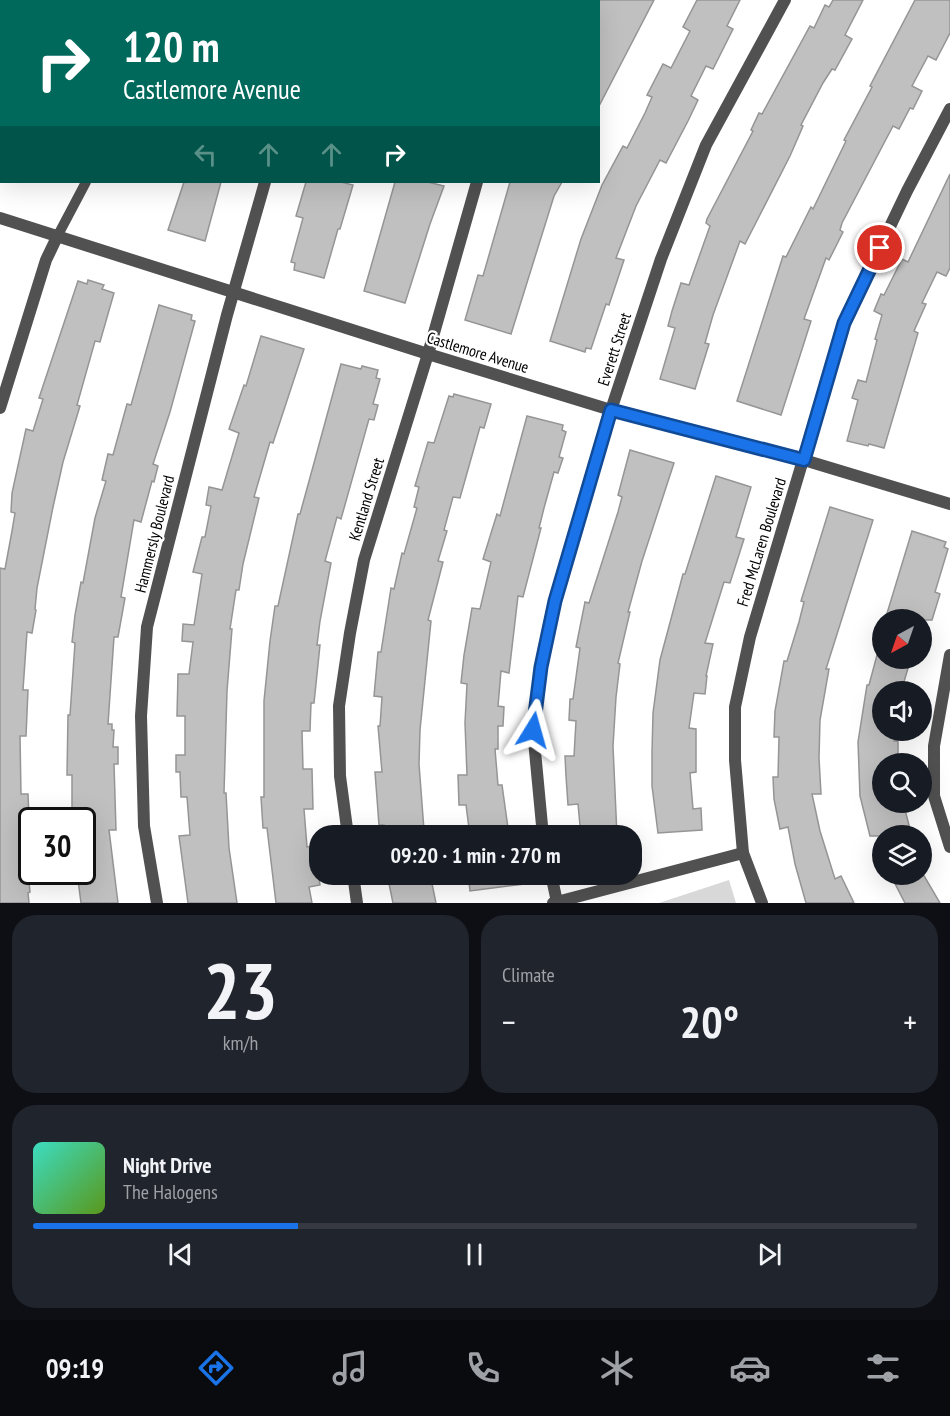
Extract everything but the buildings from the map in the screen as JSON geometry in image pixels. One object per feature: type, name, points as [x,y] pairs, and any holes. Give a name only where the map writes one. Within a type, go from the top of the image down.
[{"type":"street","name":"Everett Street","points":[[542,825],[533,730],[541,667],[555,601],[611,410],[661,259],[706,145],[785,0]]},
{"type":"street","name":"Fred McLaren Boulevard","points":[[762,903],[743,853],[735,760],[735,707],[750,637],[844,323],[907,191],[950,109]]},
{"type":"street","name":"Hammersly Boulevard","points":[[157,903],[144,825],[141,716],[147,627],[233,292],[265,183]]},
{"type":"street","name":"Kentland Street","points":[[347,825],[340,776],[339,706],[364,560],[428,354],[477,183]]},
{"type":"street","name":"Castlemore Avenue","points":[[0,218],[611,410],[804,460],[950,504]]},
{"type":"street","points":[[0,408],[46,260],[58,235]]},
{"type":"street","points":[[950,655],[934,746],[934,795],[950,847]]},
{"type":"street","points":[[553,885],[555,902],[743,853]]},
{"type":"street","points":[[355,885],[357,903]]},
{"type":"lane","points":[[58,235],[85,183]]},
{"type":"shaded area","points":[[729,880],[736,903],[659,903]]},
{"type":"route","points":[[533,730],[541,667],[555,601],[611,410],[804,460],[844,323],[880,248]]}]
